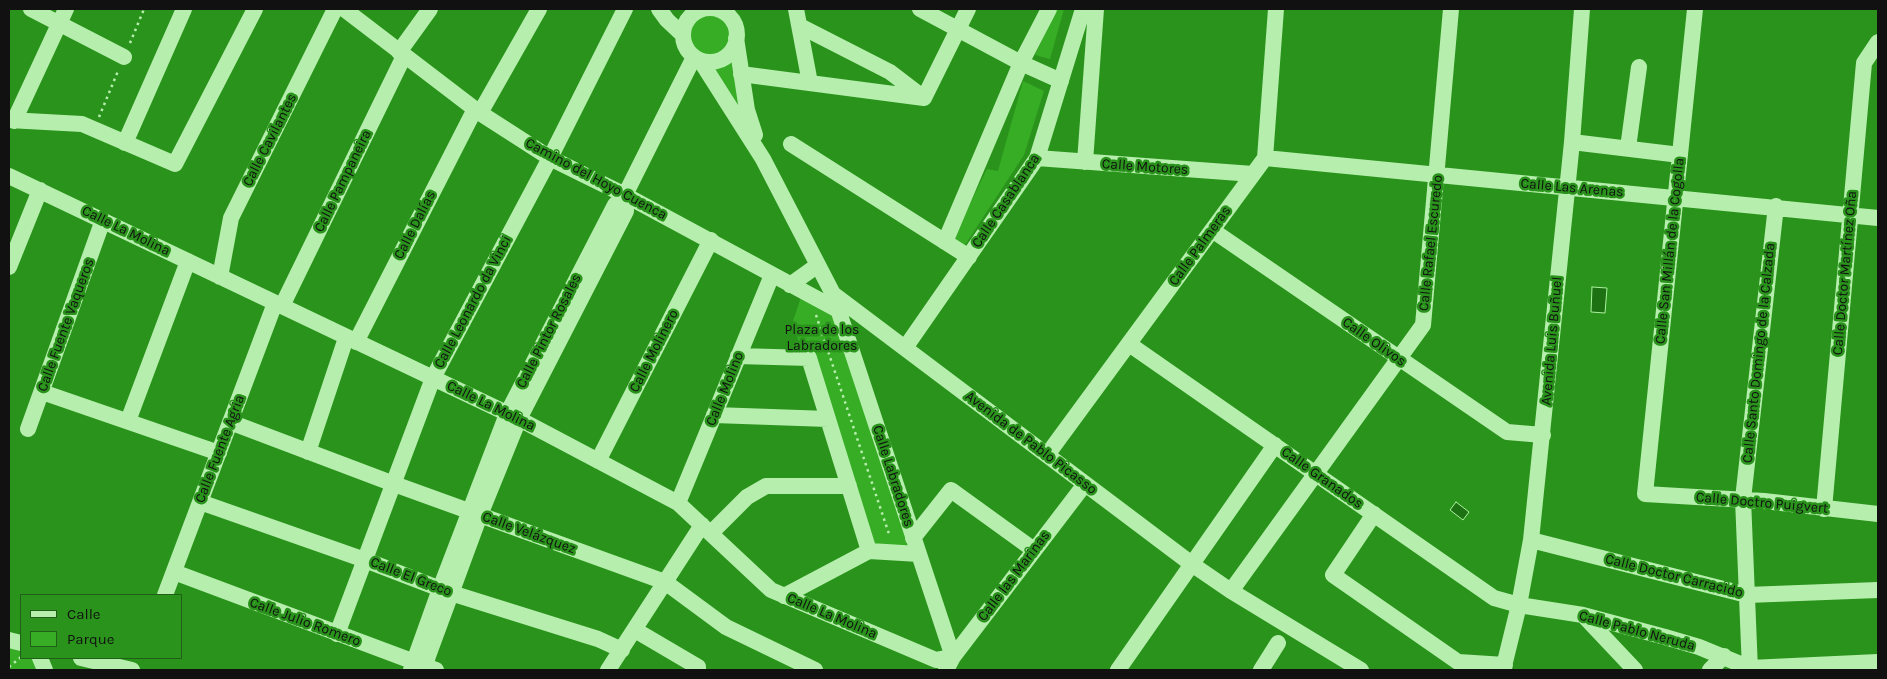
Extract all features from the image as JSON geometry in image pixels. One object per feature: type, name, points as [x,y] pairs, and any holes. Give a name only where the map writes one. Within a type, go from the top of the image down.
[{"type":"street","points":[[31,9],[62,16],[124,57]]},
{"type":"street","points":[[125,143],[184,9]]},
{"type":"street","points":[[62,16],[11,121],[82,124],[175,164],[255,9]]},
{"type":"street","name":"Calle Cavilantes","points":[[220,276],[231,218],[335,9]]},
{"type":"street","name":"Camino del Hoyo Cuenca","points":[[344,9],[477,111],[550,158],[625,194],[838,310]]},
{"type":"street","name":"Calle Pampaneira","points":[[279,304],[401,54],[430,9]]},
{"type":"street","name":"Calle Dalías","points":[[308,452],[351,340],[477,111],[539,9]]},
{"type":"street","name":"Calle Leonardo da Vinci","points":[[337,634],[433,378],[550,158],[625,9]]},
{"type":"street","points":[[659,9],[667,20],[683,35],[688,51],[697,58],[714,62],[721,60],[732,51],[736,33],[728,15],[714,9],[706,9],[699,11],[688,21],[683,35]]},
{"type":"street","name":"Avenida de Pablo Picasso","points":[[735,9],[736,33],[747,110],[763,159]]},
{"type":"street","points":[[796,9],[810,83]]},
{"type":"street","points":[[920,9],[1061,81]]},
{"type":"street","points":[[924,98],[968,9]]},
{"type":"street","points":[[945,242],[1021,62],[1049,9]]},
{"type":"street","name":"Calle Casablanca","points":[[905,348],[1037,158],[1083,9]]},
{"type":"street","points":[[1085,162],[1096,9]]},
{"type":"street","points":[[1265,158],[1276,9]]},
{"type":"street","name":"Calle Rafael Escuredo","points":[[1231,591],[1423,325],[1438,175],[1451,9]]},
{"type":"street","name":"Avenida Luis Buñuel","points":[[1504,668],[1531,540],[1568,187],[1582,9]]},
{"type":"street","name":"Calle San Millán de la Cogolla","points":[[1645,494],[1695,9]]},
{"type":"street","points":[[800,26],[890,72],[924,98]]},
{"type":"street","name":"Calle Doctor Martínez Oña","points":[[1824,509],[1864,64],[1878,42]]},
{"type":"street","name":"Avenida de Pablo Picasso","points":[[697,58],[763,159],[833,294],[1193,565],[1231,591],[1357,669]]},
{"type":"street","name":"Calle Pintor Rosales","points":[[422,667],[445,591],[513,416],[626,211],[625,194],[697,58]]},
{"type":"street","points":[[1628,148],[1639,67]]},
{"type":"street","points":[[741,74],[924,98]]},
{"type":"street","points":[[1572,142],[1680,154]]},
{"type":"street","points":[[791,144],[969,257]]},
{"type":"street","name":"Calle Motores","points":[[1037,158],[1253,174]]},
{"type":"street","name":"Calle Palmeras","points":[[1047,455],[1265,158]]},
{"type":"street","name":"Calle Las Arenas","points":[[1265,158],[1776,206],[1878,218]]},
{"type":"street","name":"Calle La Molina","points":[[9,176],[513,416],[678,503],[770,590],[949,664]]},
{"type":"street","points":[[9,267],[40,190]]},
{"type":"street","name":"Calle Santo Domingo de la Calzada","points":[[1750,669],[1743,500],[1776,206]]},
{"type":"street","name":"Calle Fuente Vaqueros","points":[[28,429],[103,220]]},
{"type":"street","name":"Calle Olivos","points":[[1212,230],[1507,432],[1543,435]]},
{"type":"street","name":"Calle Molinero","points":[[598,461],[711,240]]},
{"type":"street","points":[[128,421],[188,261]]},
{"type":"street","points":[[790,285],[818,265]]},
{"type":"street","name":"Calle Molino","points":[[678,503],[772,275]]},
{"type":"street","name":"Calle Labradores","points":[[833,294],[913,538],[949,664]]},
{"type":"street","name":"Calle Fuente Agria","points":[[165,594],[230,422],[279,304]]},
{"type":"street","name":"Calle Granados","points":[[1129,344],[1494,598],[1519,604]]},
{"type":"street","points":[[738,356],[809,358],[869,551]]},
{"type":"street","points":[[42,392],[219,453]]},
{"type":"street","points":[[714,415],[828,419]]},
{"type":"street","name":"Calle Velázquez","points":[[230,422],[475,514],[665,582],[726,627],[789,665],[815,670]]},
{"type":"street","points":[[1118,670],[1275,445]]},
{"type":"street","name":"Calle las Marinas","points":[[949,664],[1085,484]]},
{"type":"street","points":[[608,670],[665,582],[706,529],[747,497],[766,486],[849,486]]},
{"type":"street","points":[[913,538],[952,490],[1034,550]]},
{"type":"street","name":"Calle Doctro Puigvert","points":[[1645,494],[1743,500],[1878,514]]},
{"type":"street","name":"Calle El Greco","points":[[200,502],[365,560],[445,591],[598,639],[622,650]]},
{"type":"street","points":[[1374,514],[1333,575],[1458,662],[1504,668]]},
{"type":"street","name":"Calle Doctor Carracido","points":[[1531,540],[1747,595],[1878,590]]},
{"type":"street","points":[[784,596],[869,551],[918,554]]},
{"type":"street","name":"Calle Julio Romero","points":[[174,572],[422,667]]},
{"type":"street","name":"Calle Pablo Neruda","points":[[1519,604],[1583,616],[1664,637],[1724,656],[1750,669]]},
{"type":"street","points":[[1583,616],[1634,670]]},
{"type":"street","points":[[635,630],[698,667],[698,670]]},
{"type":"street","points":[[1261,670],[1278,643]]},
{"type":"street","points":[[1710,670],[1724,656]]},
{"type":"street","points":[[85,659],[132,670]]},
{"type":"street","points":[[1750,669],[1878,662]]},
{"type":"path","points":[[809,294],[895,553]]},
{"type":"path","points":[[9,667],[20,659]]},
{"type":"green space","points":[[1057,9],[1064,9],[1050,59],[1035,55]]},
{"type":"green space","points":[[707,13],[715,13],[727,19],[733,35],[727,51],[715,57],[707,57],[695,51],[689,39],[689,31],[695,19]]},
{"type":"green space","points":[[734,54],[751,134],[705,66],[722,64]]},
{"type":"green space","points":[[1023,81],[1044,91],[1024,155],[965,245],[953,238],[987,169],[998,171]]},
{"type":"green space","name":"Plaza de los Labradores","points":[[803,291],[838,310],[919,554],[869,551],[803,358],[793,321]]},
{"type":"green space","points":[[9,640],[20,643],[20,659],[40,659],[45,670],[9,670]]},
{"type":"shaded area","points":[[1592,287],[1607,288],[1605,313],[1591,312]]},
{"type":"shaded area","points":[[1456,502],[1469,512],[1463,520],[1450,510]]}]
